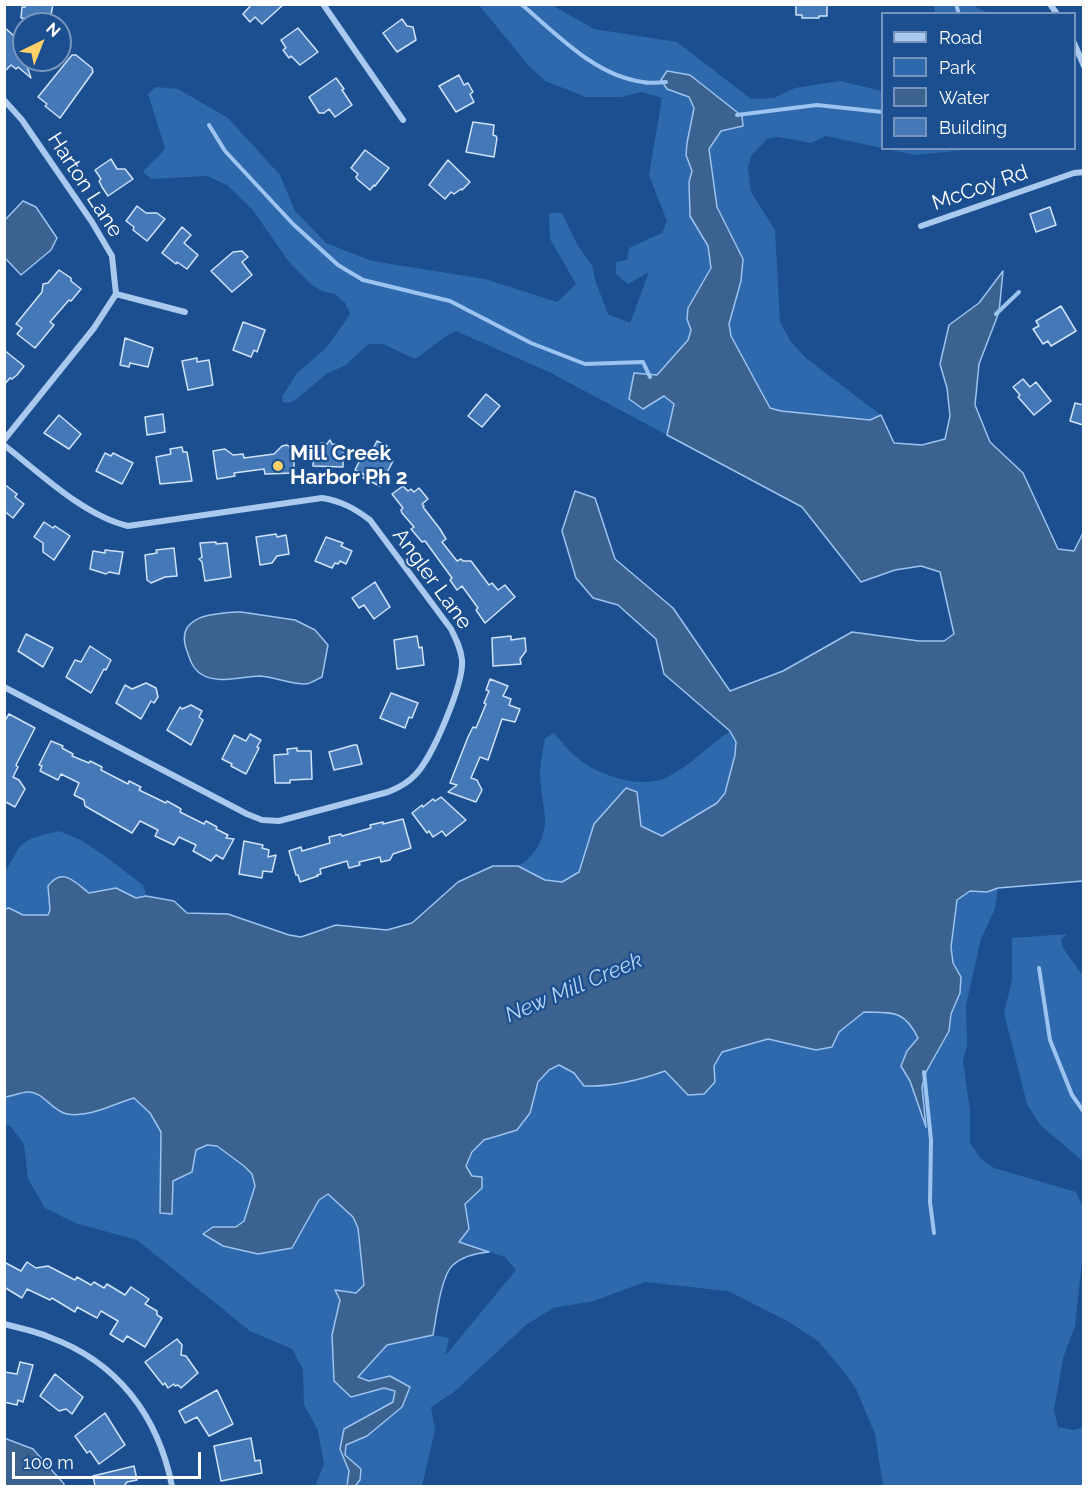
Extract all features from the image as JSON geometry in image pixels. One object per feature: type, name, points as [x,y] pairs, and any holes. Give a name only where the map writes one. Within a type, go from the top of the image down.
[{"type":"street","points":[[323,4],[403,120]]},
{"type":"street","points":[[1078,46],[1083,66]]},
{"type":"street","name":"Harton Lane","points":[[4,100],[22,120],[48,157],[112,256],[116,294]]},
{"type":"street","name":"McCoy Rd","points":[[921,225],[1074,173],[1083,172]]},
{"type":"street","points":[[4,440],[94,328],[116,294],[185,312]]},
{"type":"street","name":"Angler Lane","points":[[4,445],[91,512],[112,522],[128,526],[322,498],[339,501],[356,509],[370,520],[452,629],[459,645],[462,661],[461,678],[456,693],[425,763],[415,775],[403,785],[388,792],[279,821],[262,820],[247,814],[4,687]]},
{"type":"street","points":[[4,1324],[49,1336],[80,1351],[109,1371],[137,1401],[150,1420],[172,1486]]},
{"type":"green space","points":[[479,5],[552,5],[594,29],[677,42],[751,99],[774,98],[795,88],[840,81],[881,91],[881,148],[826,136],[811,143],[778,137],[767,139],[751,156],[748,168],[751,192],[775,230],[780,322],[791,342],[807,359],[881,415],[870,420],[770,408],[731,336],[729,324],[741,281],[743,259],[717,207],[709,149],[721,131],[742,116],[667,89],[689,97],[694,108],[686,155],[692,171],[689,182],[690,216],[708,246],[711,268],[688,308],[687,319],[691,330],[688,340],[657,375],[664,396],[674,404],[667,435],[549,372],[456,331],[415,359],[383,344],[368,344],[346,365],[326,374],[297,399],[289,403],[283,402],[282,397],[297,373],[325,349],[350,313],[345,303],[335,294],[324,292],[312,285],[289,262],[252,209],[227,185],[207,176],[152,179],[143,172],[165,148],[148,94],[156,87],[178,89],[228,118],[280,175],[295,211],[326,243],[372,261],[485,279],[557,302],[576,284],[550,239],[549,213],[562,213],[577,244],[593,267],[595,280],[608,314],[630,323],[649,272],[628,284],[616,274],[616,262],[627,260],[629,248],[662,233],[667,221],[649,175],[662,98],[641,92],[621,97],[586,97],[545,81],[529,66]]},
{"type":"green space","points":[[934,5],[973,5],[985,12],[935,12]]},
{"type":"green space","points":[[891,150],[964,150],[915,155]]},
{"type":"green space","points":[[730,731],[736,742],[735,756],[725,793],[717,803],[663,836],[641,826],[637,792],[594,824],[579,872],[562,882],[546,880],[518,866],[534,852],[545,826],[540,772],[545,738],[554,733],[576,757],[600,772],[624,780],[649,782],[660,780],[679,770]]},
{"type":"green space","points":[[59,831],[81,840],[109,859],[144,886],[146,896],[136,898],[116,888],[89,893],[71,879],[48,886],[50,910],[48,915],[23,915],[9,908],[5,909],[5,872],[20,846],[35,837]]},
{"type":"green space","points":[[998,888],[995,909],[981,939],[966,1005],[967,1044],[963,1061],[970,1110],[970,1143],[980,1158],[994,1168],[1076,1192],[1083,1208],[1083,1251],[1075,1326],[1063,1358],[1054,1410],[1058,1427],[1073,1430],[1083,1427],[1083,1486],[883,1486],[875,1434],[856,1389],[818,1341],[789,1322],[728,1291],[645,1282],[594,1301],[553,1308],[526,1325],[454,1392],[431,1407],[435,1430],[422,1486],[355,1486],[360,1480],[345,1455],[346,1444],[367,1436],[402,1407],[390,1376],[369,1381],[358,1377],[387,1345],[433,1335],[449,1338],[445,1356],[516,1270],[505,1257],[459,1242],[469,1229],[465,1204],[482,1188],[482,1177],[472,1176],[466,1167],[481,1143],[514,1131],[520,1126],[526,1118],[539,1084],[550,1070],[559,1065],[574,1073],[584,1086],[625,1082],[665,1071],[688,1095],[704,1094],[715,1082],[714,1066],[722,1052],[768,1039],[816,1050],[864,1012],[897,1014],[908,1022],[918,1038],[907,1051],[901,1066],[910,1081],[925,1124],[922,1087],[926,1072],[949,1031],[951,1014],[960,992],[961,977],[953,963],[951,947],[957,900],[970,891],[987,892]]},
{"type":"green space","points":[[1068,934],[1061,939],[1063,948],[1083,976],[1083,1161],[1041,1126],[1027,1104],[1004,1013],[1012,980],[1012,938]]},
{"type":"green space","points":[[29,1092],[40,1095],[57,1111],[91,1112],[134,1098],[150,1113],[161,1132],[161,1213],[173,1181],[192,1172],[196,1150],[207,1145],[216,1146],[244,1166],[252,1174],[255,1186],[244,1220],[236,1227],[213,1227],[213,1241],[223,1246],[258,1254],[292,1248],[319,1200],[328,1193],[353,1217],[358,1228],[364,1285],[356,1294],[336,1290],[340,1300],[332,1335],[351,1397],[384,1388],[395,1390],[393,1402],[344,1429],[340,1449],[349,1471],[347,1486],[315,1486],[324,1464],[318,1431],[304,1404],[303,1369],[292,1349],[250,1331],[137,1240],[75,1223],[45,1208],[28,1179],[24,1144],[11,1127],[5,1124],[5,1097]]},
{"type":"water","name":"New Mill Creek","points":[[667,71],[690,75],[742,116],[743,126],[721,131],[709,149],[717,207],[743,259],[741,281],[729,324],[731,336],[770,408],[870,420],[881,415],[894,443],[922,445],[945,439],[950,416],[947,388],[940,364],[949,325],[979,303],[1003,271],[999,312],[979,364],[975,405],[990,442],[1023,473],[1058,549],[1074,551],[1083,533],[1083,881],[998,888],[987,892],[970,891],[957,900],[951,947],[953,963],[961,977],[960,993],[951,1014],[949,1031],[926,1072],[922,1087],[926,1127],[910,1081],[901,1066],[907,1051],[918,1038],[908,1022],[890,1013],[864,1012],[839,1032],[832,1047],[816,1050],[768,1039],[722,1052],[714,1066],[715,1082],[704,1094],[688,1095],[665,1071],[625,1082],[584,1086],[574,1073],[559,1065],[549,1070],[538,1082],[530,1113],[517,1130],[484,1140],[472,1152],[466,1166],[472,1176],[482,1177],[482,1188],[465,1204],[469,1229],[459,1242],[489,1252],[465,1257],[449,1270],[440,1298],[433,1335],[387,1345],[358,1377],[369,1381],[390,1376],[410,1387],[402,1407],[367,1436],[346,1445],[345,1455],[361,1469],[360,1480],[355,1486],[347,1486],[349,1471],[340,1449],[344,1429],[393,1402],[395,1391],[384,1388],[351,1397],[334,1381],[332,1335],[340,1300],[335,1290],[356,1293],[364,1285],[358,1228],[353,1217],[328,1194],[319,1200],[292,1248],[258,1254],[223,1246],[203,1234],[213,1227],[236,1227],[244,1221],[255,1186],[252,1174],[217,1146],[207,1145],[196,1150],[192,1172],[173,1181],[172,1214],[160,1213],[161,1132],[150,1113],[134,1098],[92,1112],[75,1115],[61,1112],[33,1093],[27,1092],[5,1097],[5,909],[9,908],[23,915],[48,915],[50,910],[48,886],[58,877],[63,877],[73,881],[89,893],[116,888],[136,898],[146,896],[174,901],[187,913],[228,914],[301,937],[336,925],[387,930],[412,923],[458,882],[493,866],[518,866],[545,880],[562,882],[579,872],[594,824],[626,788],[637,792],[641,826],[662,836],[717,803],[725,793],[736,742],[730,731],[664,674],[656,639],[618,605],[593,598],[576,578],[562,531],[575,491],[595,498],[615,559],[673,608],[730,691],[783,671],[852,632],[919,641],[944,641],[954,634],[940,572],[921,566],[895,570],[861,582],[802,507],[667,435],[674,404],[664,396],[643,409],[629,399],[634,373],[657,375],[688,340],[691,330],[687,319],[688,308],[711,268],[708,246],[690,216],[689,182],[692,171],[686,155],[694,108],[689,97],[667,89],[661,80]]},
{"type":"water","points":[[23,201],[36,207],[57,238],[51,250],[21,275],[5,258],[4,221]]},
{"type":"water","points":[[241,612],[295,620],[315,630],[328,645],[322,677],[305,684],[260,676],[214,679],[198,672],[187,651],[184,639],[186,629],[200,618],[220,613]]},
{"type":"water","points":[[4,1438],[33,1449],[64,1486],[5,1486]]},
{"type":"building","points":[[26,4],[53,4],[52,12],[22,12],[22,7]]},
{"type":"building","points":[[252,4],[284,4],[262,24],[255,17],[250,22],[243,14]]},
{"type":"building","points":[[796,4],[827,4],[827,16],[802,18],[802,15],[796,15]]},
{"type":"building","points":[[402,19],[407,26],[413,27],[416,40],[397,52],[383,33]]},
{"type":"building","points":[[4,27],[12,34],[12,66],[4,72]]},
{"type":"building","points":[[298,28],[318,52],[300,65],[291,56],[289,58],[283,50],[286,48],[281,40]]},
{"type":"building","points":[[72,55],[76,55],[92,68],[93,72],[60,118],[38,97],[58,72],[72,72]]},
{"type":"building","points":[[459,75],[464,85],[468,83],[473,92],[470,94],[474,102],[456,112],[439,86]]},
{"type":"building","points":[[336,78],[352,105],[335,117],[329,109],[324,113],[319,113],[309,97]]},
{"type":"building","points":[[473,122],[494,125],[493,135],[497,138],[494,157],[466,152]]},
{"type":"building","points":[[365,150],[389,168],[370,190],[357,179],[358,174],[351,168]]},
{"type":"building","points":[[111,159],[117,169],[125,169],[133,179],[108,196],[95,170]]},
{"type":"building","points":[[448,160],[470,182],[462,190],[454,194],[451,192],[445,199],[429,185]]},
{"type":"building","points":[[137,206],[146,213],[157,213],[165,219],[147,241],[126,221]]},
{"type":"building","points":[[1050,207],[1056,225],[1036,232],[1030,214]]},
{"type":"building","points":[[182,227],[191,235],[184,243],[198,255],[187,269],[162,253]]},
{"type":"building","points":[[242,251],[248,257],[242,262],[252,275],[232,292],[211,271],[233,252]]},
{"type":"building","points":[[59,270],[81,289],[50,322],[54,325],[35,348],[17,334],[22,328],[16,324],[42,292],[43,284],[48,283]]},
{"type":"building","points":[[1061,306],[1076,331],[1051,346],[1048,341],[1043,344],[1033,329],[1039,326],[1036,321]]},
{"type":"building","points":[[243,322],[265,330],[257,352],[254,350],[251,357],[233,350]]},
{"type":"building","points":[[125,338],[153,348],[148,367],[130,363],[129,367],[120,365]]},
{"type":"building","points":[[4,350],[24,366],[4,385]]},
{"type":"building","points":[[197,358],[197,362],[209,360],[213,385],[188,390],[182,361]]},
{"type":"building","points":[[1023,379],[1030,387],[1036,382],[1051,401],[1034,415],[1018,397],[1020,395],[1013,387]]},
{"type":"building","points":[[486,394],[500,406],[482,427],[468,416]]},
{"type":"building","points":[[1075,403],[1083,405],[1083,425],[1070,421]]},
{"type":"building","points":[[163,414],[165,432],[147,435],[145,417]]},
{"type":"building","points":[[59,415],[81,434],[69,449],[44,433]]},
{"type":"building","points":[[330,440],[332,444],[343,445],[343,467],[313,466],[314,447],[320,447],[321,443],[327,444]]},
{"type":"building","points":[[377,441],[387,446],[382,456],[393,461],[380,486],[363,478],[365,475],[355,470],[363,454],[369,457]]},
{"type":"building","points":[[287,445],[294,456],[294,473],[265,474],[264,469],[234,473],[235,476],[217,479],[213,451],[225,449],[233,455],[243,454],[244,458],[274,454],[282,446]]},
{"type":"building","points":[[182,447],[183,452],[187,452],[192,481],[160,484],[156,457],[171,454],[170,449]]},
{"type":"building","points":[[105,453],[111,456],[113,453],[133,463],[122,484],[96,471]]},
{"type":"building","points":[[4,484],[17,494],[15,497],[24,504],[13,518],[4,511]]},
{"type":"building","points":[[403,486],[408,491],[411,489],[414,492],[419,488],[428,499],[422,504],[423,507],[440,529],[446,539],[442,542],[457,561],[461,559],[471,561],[489,585],[492,583],[498,590],[505,585],[515,597],[485,623],[476,610],[478,608],[462,586],[457,590],[450,580],[452,578],[425,541],[422,542],[411,529],[414,527],[402,513],[403,508],[392,494]]},
{"type":"building","points":[[44,522],[70,536],[54,560],[43,552],[43,543],[34,537]]},
{"type":"building","points":[[276,534],[277,537],[286,535],[289,554],[277,556],[272,563],[260,565],[256,537]]},
{"type":"building","points":[[326,537],[343,543],[341,546],[352,551],[346,564],[340,561],[332,568],[315,561]]},
{"type":"building","points":[[216,542],[216,544],[227,543],[231,577],[205,581],[202,562],[199,559],[202,557],[200,543]]},
{"type":"building","points":[[174,548],[177,576],[165,577],[151,583],[147,580],[145,555],[157,553],[156,550]]},
{"type":"building","points":[[105,550],[123,552],[119,574],[109,572],[106,574],[90,569],[93,551],[105,553]]},
{"type":"building","points":[[375,582],[390,607],[374,619],[364,605],[359,608],[352,598]]},
{"type":"building","points":[[26,634],[53,648],[43,667],[18,651]]},
{"type":"building","points":[[417,636],[419,648],[422,647],[424,665],[397,669],[394,640]]},
{"type":"building","points":[[511,636],[511,640],[525,638],[526,651],[520,659],[521,664],[493,666],[492,638]]},
{"type":"building","points":[[90,646],[111,660],[91,693],[66,677],[75,660],[81,662]]},
{"type":"building","points":[[490,679],[508,686],[503,696],[511,699],[509,705],[520,709],[515,722],[502,719],[488,760],[480,757],[471,778],[477,780],[482,790],[476,802],[448,792],[457,785],[450,783],[468,737],[473,727],[476,728],[486,704],[484,703],[489,691],[486,690]]},
{"type":"building","points":[[146,683],[156,688],[158,697],[154,703],[151,701],[141,719],[116,703],[125,685],[132,689]]},
{"type":"building","points":[[391,693],[418,703],[405,728],[380,718]]},
{"type":"building","points":[[191,705],[202,711],[199,717],[203,720],[191,745],[167,730],[180,707],[182,709]]},
{"type":"building","points":[[9,714],[35,728],[16,765],[18,767],[13,777],[19,780],[25,789],[15,807],[4,801],[4,722]]},
{"type":"building","points":[[250,734],[261,740],[246,774],[222,759],[234,735],[246,741]]},
{"type":"building","points":[[51,741],[63,746],[62,748],[73,754],[72,756],[89,763],[90,761],[102,767],[101,770],[128,784],[129,781],[141,787],[139,790],[166,803],[167,801],[181,809],[180,812],[204,824],[206,821],[217,827],[216,829],[228,835],[226,838],[234,839],[223,859],[216,855],[211,861],[193,851],[196,845],[179,837],[174,845],[155,836],[158,830],[140,821],[132,833],[85,806],[84,800],[74,795],[79,783],[61,774],[58,780],[40,771],[42,766],[39,765]]},
{"type":"building","points":[[357,745],[362,764],[334,770],[329,752]]},
{"type":"building","points":[[297,748],[297,751],[311,751],[312,779],[275,783],[274,755],[288,754],[287,749]]},
{"type":"building","points":[[441,797],[466,820],[446,836],[442,831],[433,837],[429,831],[427,833],[412,813],[422,805],[423,807],[433,799],[435,801]]},
{"type":"building","points":[[403,819],[411,848],[393,854],[390,860],[381,862],[380,857],[359,862],[360,865],[349,868],[347,861],[320,869],[321,874],[318,876],[300,882],[296,875],[289,851],[301,847],[302,851],[330,843],[329,837],[341,834],[342,836],[371,828],[370,825]]},
{"type":"building","points":[[244,841],[263,845],[262,848],[269,850],[268,857],[276,855],[272,872],[263,871],[262,878],[239,874]]},
{"type":"building","points":[[4,1262],[21,1271],[27,1262],[36,1268],[48,1266],[75,1280],[77,1277],[91,1285],[94,1282],[104,1288],[107,1284],[125,1295],[131,1287],[149,1299],[145,1304],[157,1311],[157,1315],[162,1318],[145,1347],[127,1336],[123,1342],[110,1334],[118,1321],[101,1311],[97,1318],[77,1307],[75,1312],[52,1298],[50,1300],[27,1289],[22,1298],[4,1287]]},
{"type":"building","points":[[177,1339],[182,1345],[181,1355],[186,1356],[198,1373],[181,1388],[174,1384],[168,1388],[145,1362]]},
{"type":"building","points":[[20,1362],[33,1365],[23,1402],[18,1400],[17,1405],[4,1402],[4,1372],[17,1374]]},
{"type":"building","points":[[55,1374],[83,1397],[72,1414],[66,1409],[59,1411],[40,1396]]},
{"type":"building","points":[[217,1390],[233,1424],[209,1436],[197,1417],[185,1423],[179,1411]]},
{"type":"building","points":[[105,1413],[125,1445],[99,1464],[90,1451],[87,1453],[75,1436]]},
{"type":"building","points":[[251,1438],[255,1461],[260,1460],[262,1473],[221,1481],[214,1446]]},
{"type":"building","points":[[134,1466],[137,1480],[127,1482],[124,1486],[95,1486],[93,1476]]},
{"type":"waterway","points":[[521,4],[577,52],[609,72],[646,83],[666,82]]},
{"type":"waterway","points":[[956,4],[958,12]]},
{"type":"waterway","points":[[737,115],[817,105],[881,112]]},
{"type":"waterway","points":[[209,125],[225,151],[293,224],[338,265],[363,280],[450,301],[531,343],[585,364],[643,362],[650,377]]},
{"type":"waterway","points":[[996,314],[1019,292]]},
{"type":"waterway","points":[[1039,968],[1050,1040],[1072,1095],[1084,1112]]},
{"type":"waterway","points":[[924,1072],[931,1140],[930,1202],[934,1233]]},
{"type":"place","name":"Mill Creek Harbor Ph 2","points":[[278,466]]}]
